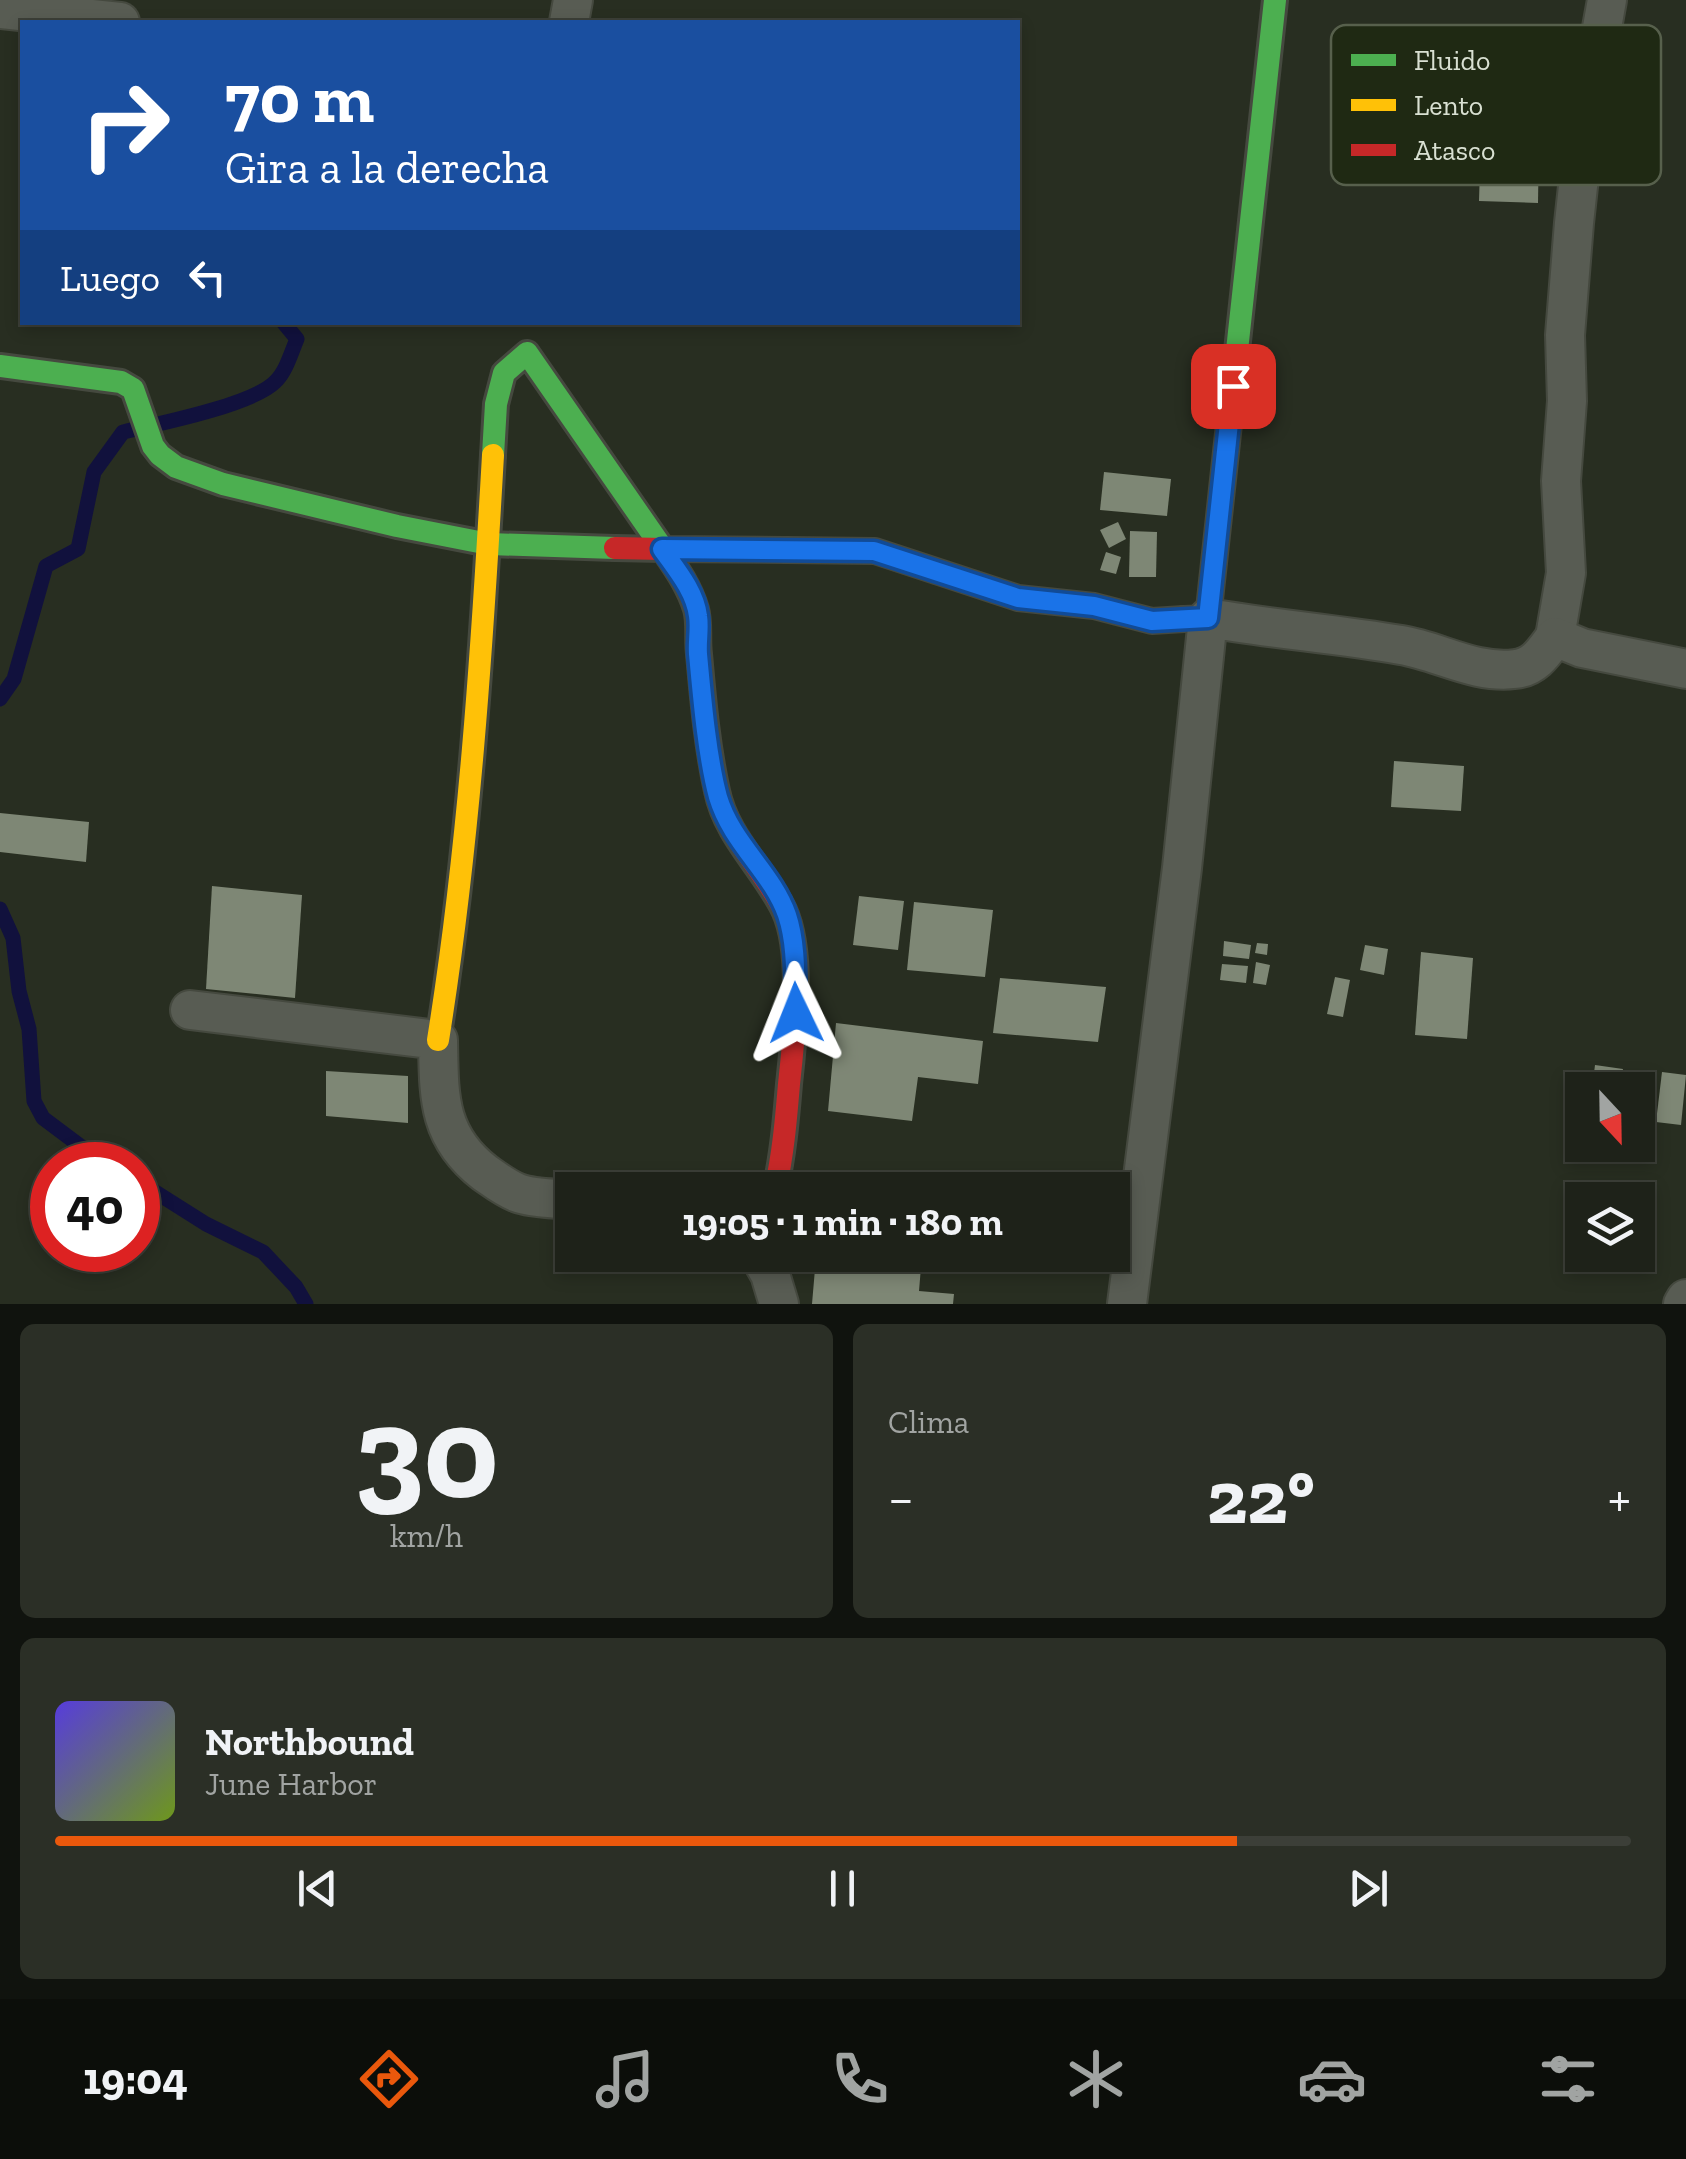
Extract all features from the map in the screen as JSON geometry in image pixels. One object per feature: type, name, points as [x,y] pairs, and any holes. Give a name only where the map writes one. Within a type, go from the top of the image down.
[{"type":"street","points":[[1127,1304],[1182,868],[1275,0]]},
{"type":"street","points":[[1602,25],[1607,0]]},
{"type":"street","points":[[0,9],[102,20]]},
{"type":"street","points":[[0,366],[121,382],[133,389],[153,446],[176,467],[223,484],[397,526],[489,544],[874,551],[1018,598],[1094,606],[1152,621],[1208,618],[1405,645],[1480,668],[1517,669],[1538,661],[1555,636],[1566,573],[1561,481],[1567,402],[1565,335],[1578,185]]},
{"type":"street","points":[[555,1198],[520,1194],[467,1159],[448,1129],[439,1094],[438,1040],[471,770],[496,404],[504,374],[523,338],[688,586],[698,614],[698,649],[717,792],[725,820],[786,914],[794,956],[796,1013],[779,1172]]},
{"type":"street","points":[[1555,636],[1582,648],[1686,669]]},
{"type":"street","points":[[190,1010],[438,1040]]},
{"type":"street","points":[[769,1272],[779,1304]]},
{"type":"building","points":[[1479,185],[1538,185],[1538,203],[1479,201]]},
{"type":"building","points":[[1104,472],[1171,479],[1167,516],[1100,510]]},
{"type":"building","points":[[1118,522],[1126,539],[1109,548],[1100,530]]},
{"type":"building","points":[[1130,531],[1157,532],[1156,577],[1129,577]]},
{"type":"building","points":[[1106,552],[1121,557],[1116,574],[1100,570]]},
{"type":"building","points":[[1394,761],[1464,766],[1461,811],[1391,807]]},
{"type":"building","points":[[0,813],[89,822],[86,862],[0,852]]},
{"type":"building","points":[[212,886],[302,895],[295,998],[206,989]]},
{"type":"building","points":[[859,896],[904,901],[898,950],[853,945]]},
{"type":"building","points":[[914,902],[993,910],[985,977],[907,970]]},
{"type":"building","points":[[1224,941],[1251,945],[1249,959],[1223,956]]},
{"type":"building","points":[[1257,943],[1268,944],[1267,955],[1255,953]]},
{"type":"building","points":[[1365,945],[1388,949],[1384,975],[1360,970]]},
{"type":"building","points":[[1421,952],[1473,958],[1467,1039],[1415,1035]]},
{"type":"building","points":[[1256,962],[1270,965],[1266,985],[1253,983]]},
{"type":"building","points":[[1222,964],[1248,966],[1246,983],[1220,980]]},
{"type":"building","points":[[1335,977],[1350,980],[1343,1017],[1327,1014]]},
{"type":"building","points":[[1000,978],[1106,987],[1098,1042],[993,1033]]},
{"type":"building","points":[[836,1023],[983,1041],[978,1084],[918,1077],[912,1121],[828,1111]]},
{"type":"building","points":[[1595,1065],[1623,1069],[1622,1072],[1594,1072]]},
{"type":"building","points":[[326,1071],[408,1076],[408,1123],[326,1116]]},
{"type":"building","points":[[1662,1072],[1686,1075],[1681,1125],[1656,1122]]},
{"type":"building","points":[[815,1272],[921,1272],[919,1291],[954,1294],[953,1304],[812,1304]]},
{"type":"waterway","points":[[0,699],[14,679],[46,566],[78,549],[94,472],[123,432],[204,413],[263,390],[282,373],[297,339],[285,325]]},
{"type":"waterway","points":[[0,909],[13,938],[19,991],[29,1029],[34,1101],[43,1118],[75,1142]]},
{"type":"waterway","points":[[160,1195],[206,1224],[263,1252],[296,1287],[306,1304]]},
{"type":"traffic: fast","points":[[1184,619],[1208,618],[1275,0]]},
{"type":"traffic: fast","points":[[493,455],[496,404],[504,373],[527,353],[663,549],[786,550]]},
{"type":"traffic: fast","points":[[0,366],[121,382],[133,389],[153,446],[160,455],[176,467],[223,484],[489,544],[615,548]]},
{"type":"traffic: slow","points":[[438,1040],[466,822],[493,455]]},
{"type":"traffic: jam","points":[[615,548],[663,549],[690,593],[697,614],[706,722],[722,807],[737,838],[776,895],[790,928],[796,972],[795,1020],[778,1172]]},
{"type":"traffic: jam","points":[[786,550],[875,551],[1018,598],[1094,606],[1152,621],[1184,619]]},
{"type":"route","points":[[796,1013],[794,956],[786,914],[725,820],[710,747],[698,649],[698,614],[688,586],[662,549],[874,551],[1018,598],[1094,606],[1152,621],[1208,618],[1233,386]]}]
